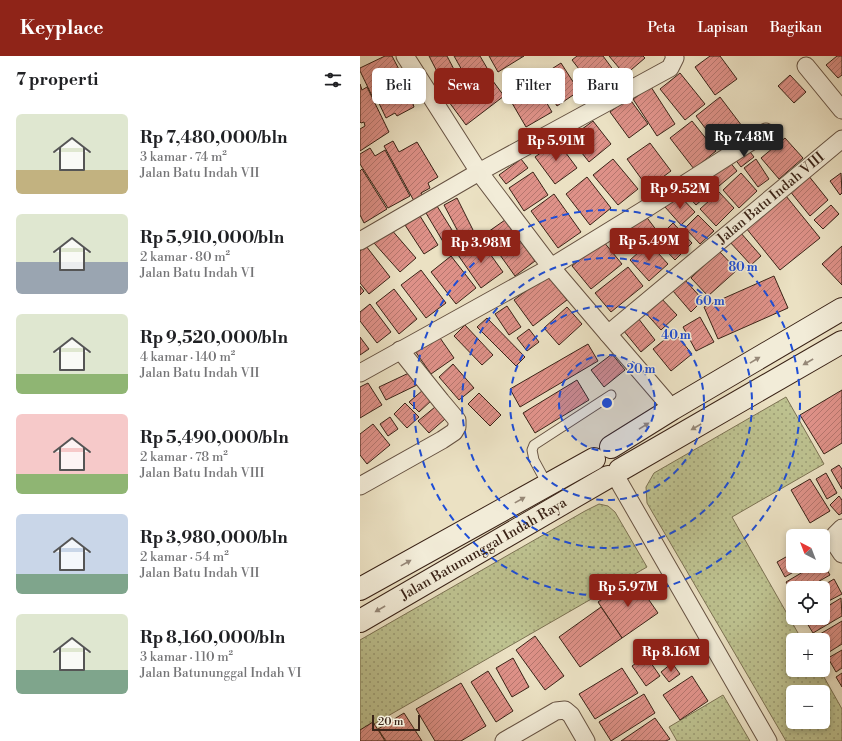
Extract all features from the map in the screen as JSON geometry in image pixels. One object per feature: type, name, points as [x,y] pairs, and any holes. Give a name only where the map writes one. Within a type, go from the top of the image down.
[{"type":"street","points":[[405,56],[479,172],[550,267],[666,401]]},
{"type":"street","points":[[360,241],[672,62]]},
{"type":"street","points":[[806,66],[842,110]]},
{"type":"street","points":[[360,373],[550,267],[647,208],[766,132]]},
{"type":"street","name":"Jalan Batu Indah VIII","points":[[608,334],[842,139]]},
{"type":"street","name":"Jalan Batununggal Indah Raya","points":[[360,589],[603,453],[666,401],[842,309]]},
{"type":"street","name":"Jalan Batununggal Indah Raya","points":[[360,621],[842,342]]},
{"type":"street","points":[[360,486],[442,440],[454,432],[457,427],[457,420],[400,350]]},
{"type":"street","points":[[603,453],[594,464],[596,470],[600,474],[614,474],[768,741]]},
{"type":"street","points":[[842,528],[835,535],[836,545],[842,554]]},
{"type":"street","points":[[504,741],[556,711],[565,710],[570,715],[586,741]]},
{"type":"lane","points":[[547,484],[534,460],[532,450],[534,445],[611,395]]},
{"type":"green space","points":[[786,397],[824,464],[732,517],[786,612],[786,625],[793,625],[798,633],[786,633],[786,677],[824,677],[828,685],[786,685],[786,729],[830,729],[830,688],[842,709],[842,741],[786,741],[647,503],[646,487],[654,473]]},
{"type":"green space","points":[[599,504],[608,506],[615,512],[647,567],[360,732],[360,640]]},
{"type":"green space","points":[[723,695],[750,741],[677,741],[669,727]]},
{"type":"building","points":[[385,56],[392,56],[398,68],[372,68],[372,96],[360,68]]},
{"type":"building","points":[[429,56],[447,56],[453,68],[435,68]]},
{"type":"building","points":[[454,56],[480,56],[487,68],[461,68]]},
{"type":"building","points":[[489,56],[524,56],[502,68],[498,72]]},
{"type":"building","points":[[577,56],[603,56],[612,68],[578,68],[572,60]]},
{"type":"building","points":[[609,56],[643,56],[645,58],[633,68],[619,68]]},
{"type":"building","points":[[710,56],[720,56],[737,79],[715,95],[695,67]]},
{"type":"building","points":[[837,56],[842,56],[842,75],[838,78],[826,65]]},
{"type":"building","points":[[561,63],[564,68],[553,68]]},
{"type":"building","points":[[565,69],[573,82],[573,95],[565,101]]},
{"type":"building","points":[[680,73],[705,104],[685,120],[660,89]]},
{"type":"building","points":[[790,75],[806,92],[794,103],[778,86]]},
{"type":"building","points":[[494,82],[502,93],[502,98],[494,104]]},
{"type":"building","points":[[360,84],[362,90],[367,87],[372,97],[372,104],[375,104],[389,132],[360,151],[360,129],[365,126],[364,122],[360,122]]},
{"type":"building","points":[[651,87],[675,124],[657,136],[633,99]]},
{"type":"building","points":[[720,97],[745,130],[721,149],[696,116]]},
{"type":"building","points":[[633,103],[648,124],[629,138],[610,112],[621,104]]},
{"type":"building","points":[[379,104],[413,104],[414,107],[397,116],[395,113],[386,118]]},
{"type":"building","points":[[450,104],[494,104],[466,125]]},
{"type":"building","points":[[513,104],[547,104],[552,112],[526,127]]},
{"type":"building","points":[[593,121],[611,144],[589,162],[570,138]]},
{"type":"building","points":[[692,121],[716,151],[694,169],[670,138]]},
{"type":"building","points":[[785,138],[803,158],[779,179],[761,158]]},
{"type":"building","points":[[393,141],[399,152],[417,142],[438,177],[428,183],[430,188],[421,193],[423,197],[414,201],[384,146]]},
{"type":"building","points":[[557,141],[577,168],[555,184],[535,157]]},
{"type":"building","points":[[650,143],[671,171],[648,188],[627,159]]},
{"type":"building","points":[[370,148],[375,156],[385,150],[410,196],[388,208],[360,164],[360,154]]},
{"type":"building","points":[[747,148],[754,157],[741,167],[734,158]]},
{"type":"building","points":[[521,159],[528,168],[506,184],[499,175]]},
{"type":"building","points":[[613,159],[638,189],[618,205],[593,175]]},
{"type":"building","points":[[756,159],[769,179],[758,187],[744,168]]},
{"type":"building","points":[[729,161],[737,171],[719,186],[711,176]]},
{"type":"building","points":[[362,169],[387,209],[364,223],[360,215],[360,171]]},
{"type":"building","points":[[533,172],[548,195],[524,211],[509,188]]},
{"type":"building","points":[[741,173],[757,191],[739,208],[723,190]]},
{"type":"building","points":[[841,173],[842,193],[840,195],[830,181]]},
{"type":"building","points":[[808,175],[828,200],[810,216],[789,190]]},
{"type":"building","points":[[587,177],[611,208],[590,225],[566,194]]},
{"type":"building","points":[[702,182],[711,192],[696,205],[687,195]]},
{"type":"building","points":[[719,192],[734,208],[716,226],[700,209]]},
{"type":"building","points":[[554,194],[581,232],[558,248],[531,211]]},
{"type":"building","points":[[678,194],[695,212],[681,225],[665,207]]},
{"type":"building","points":[[786,196],[820,238],[780,270],[746,228]]},
{"type":"building","points":[[457,198],[475,234],[463,241],[444,205]]},
{"type":"building","points":[[831,205],[839,214],[823,229],[814,220]]},
{"type":"building","points":[[437,206],[457,238],[445,245],[426,213]]},
{"type":"building","points":[[645,215],[657,231],[627,253],[615,238]]},
{"type":"building","points":[[698,215],[714,231],[700,244],[685,228]]},
{"type":"building","points":[[420,216],[438,245],[424,254],[405,225]]},
{"type":"building","points":[[505,220],[535,261],[515,276],[485,234]]},
{"type":"building","points":[[673,223],[692,243],[675,260],[656,240]]},
{"type":"building","points":[[390,228],[416,258],[400,272],[374,243]]},
{"type":"building","points":[[740,232],[761,256],[751,265],[729,241]]},
{"type":"building","points":[[480,240],[503,272],[481,288],[458,255]]},
{"type":"building","points":[[603,241],[622,264],[591,289],[572,266]]},
{"type":"building","points":[[649,243],[668,264],[649,281],[630,260]]},
{"type":"building","points":[[366,246],[390,277],[369,294],[360,283],[360,251]]},
{"type":"building","points":[[842,246],[842,285],[822,264]]},
{"type":"building","points":[[719,251],[737,270],[708,296],[691,278]]},
{"type":"building","points":[[451,256],[476,288],[456,304],[431,272]]},
{"type":"building","points":[[628,267],[643,286],[611,312],[595,293]]},
{"type":"building","points":[[421,270],[446,303],[426,318],[401,285]]},
{"type":"building","points":[[548,274],[567,300],[533,326],[514,300]]},
{"type":"building","points":[[774,276],[788,308],[718,339],[704,307]]},
{"type":"building","points":[[685,280],[703,300],[691,312],[673,291]]},
{"type":"building","points":[[360,286],[364,291],[360,295]]},
{"type":"building","points":[[394,289],[417,319],[399,334],[376,303]]},
{"type":"building","points":[[659,296],[677,315],[661,330],[643,310]]},
{"type":"building","points":[[370,304],[391,332],[377,343],[360,321],[360,312]]},
{"type":"building","points":[[507,306],[521,327],[509,335],[495,314]]},
{"type":"building","points":[[567,307],[582,324],[559,345],[544,328]]},
{"type":"building","points":[[700,317],[714,342],[696,351],[683,327]]},
{"type":"building","points":[[487,318],[525,357],[516,366],[477,327]]},
{"type":"building","points":[[638,318],[655,340],[641,352],[623,330]]},
{"type":"building","points":[[465,325],[493,355],[482,365],[454,336]]},
{"type":"building","points":[[529,329],[539,342],[527,351],[517,338]]},
{"type":"building","points":[[674,332],[692,354],[671,371],[653,349]]},
{"type":"building","points":[[438,335],[454,358],[431,374],[415,351]]},
{"type":"building","points":[[360,337],[369,349],[360,355]]},
{"type":"building","points":[[588,344],[598,361],[520,407],[510,389]]},
{"type":"building","points":[[612,354],[625,370],[604,387],[591,370]]},
{"type":"building","points":[[453,364],[474,388],[459,400],[439,377]]},
{"type":"building","points":[[411,372],[417,385],[386,400],[379,387]]},
{"type":"building","points":[[577,380],[589,400],[535,433],[523,413]]},
{"type":"building","points":[[368,383],[382,405],[360,418],[360,387]]},
{"type":"building","points":[[423,390],[432,400],[419,412],[409,402]]},
{"type":"building","points":[[842,390],[842,443],[824,454],[800,415]]},
{"type":"building","points":[[479,393],[501,415],[490,426],[468,404]]},
{"type":"building","points":[[405,403],[419,417],[407,428],[394,414]]},
{"type":"building","points":[[435,407],[445,419],[429,433],[418,421]]},
{"type":"building","points":[[390,417],[398,429],[388,436],[380,424]]},
{"type":"building","points":[[373,424],[390,445],[367,464],[360,455],[360,434]]},
{"type":"building","points":[[839,465],[842,469],[842,489],[831,470]]},
{"type":"building","points":[[826,473],[837,493],[827,499],[816,479]]},
{"type":"building","points":[[810,479],[830,511],[810,523],[791,490]]},
{"type":"building","points":[[839,496],[842,500],[842,513],[839,515],[830,505]]},
{"type":"building","points":[[786,557],[786,573],[792,573],[785,577],[777,562]]},
{"type":"building","points":[[801,573],[829,573],[830,575],[819,581],[788,581]]},
{"type":"building","points":[[633,577],[658,613],[622,638],[598,602]]},
{"type":"building","points":[[834,579],[842,594],[830,600],[830,581]]},
{"type":"building","points":[[841,598],[842,616],[830,623],[830,605]]},
{"type":"building","points":[[601,607],[622,638],[580,667],[559,637]]},
{"type":"building","points":[[842,621],[842,644],[830,652],[830,633],[822,633]]},
{"type":"building","points":[[808,625],[827,625],[813,633]]},
{"type":"building","points":[[535,636],[564,676],[545,690],[516,650]]},
{"type":"building","points":[[842,650],[842,668],[836,672],[830,662],[830,657]]},
{"type":"building","points":[[646,656],[660,676],[646,686],[632,666]]},
{"type":"building","points":[[513,658],[529,687],[512,697],[496,668]]},
{"type":"building","points":[[672,663],[680,674],[669,682],[661,672]]},
{"type":"building","points":[[622,668],[638,693],[595,719],[579,694]]},
{"type":"building","points":[[488,671],[513,711],[496,722],[471,682]]},
{"type":"building","points":[[842,673],[842,687],[836,677]]},
{"type":"building","points":[[692,676],[708,701],[680,720],[663,695]]},
{"type":"building","points":[[461,683],[486,726],[461,741],[435,741],[416,709]]},
{"type":"building","points":[[644,694],[655,713],[611,741],[599,722]]},
{"type":"building","points":[[404,713],[422,741],[386,741],[378,729]]},
{"type":"building","points":[[655,718],[670,739],[666,741],[621,741]]},
{"type":"building","points":[[373,722],[385,741],[360,741],[360,730]]}]
